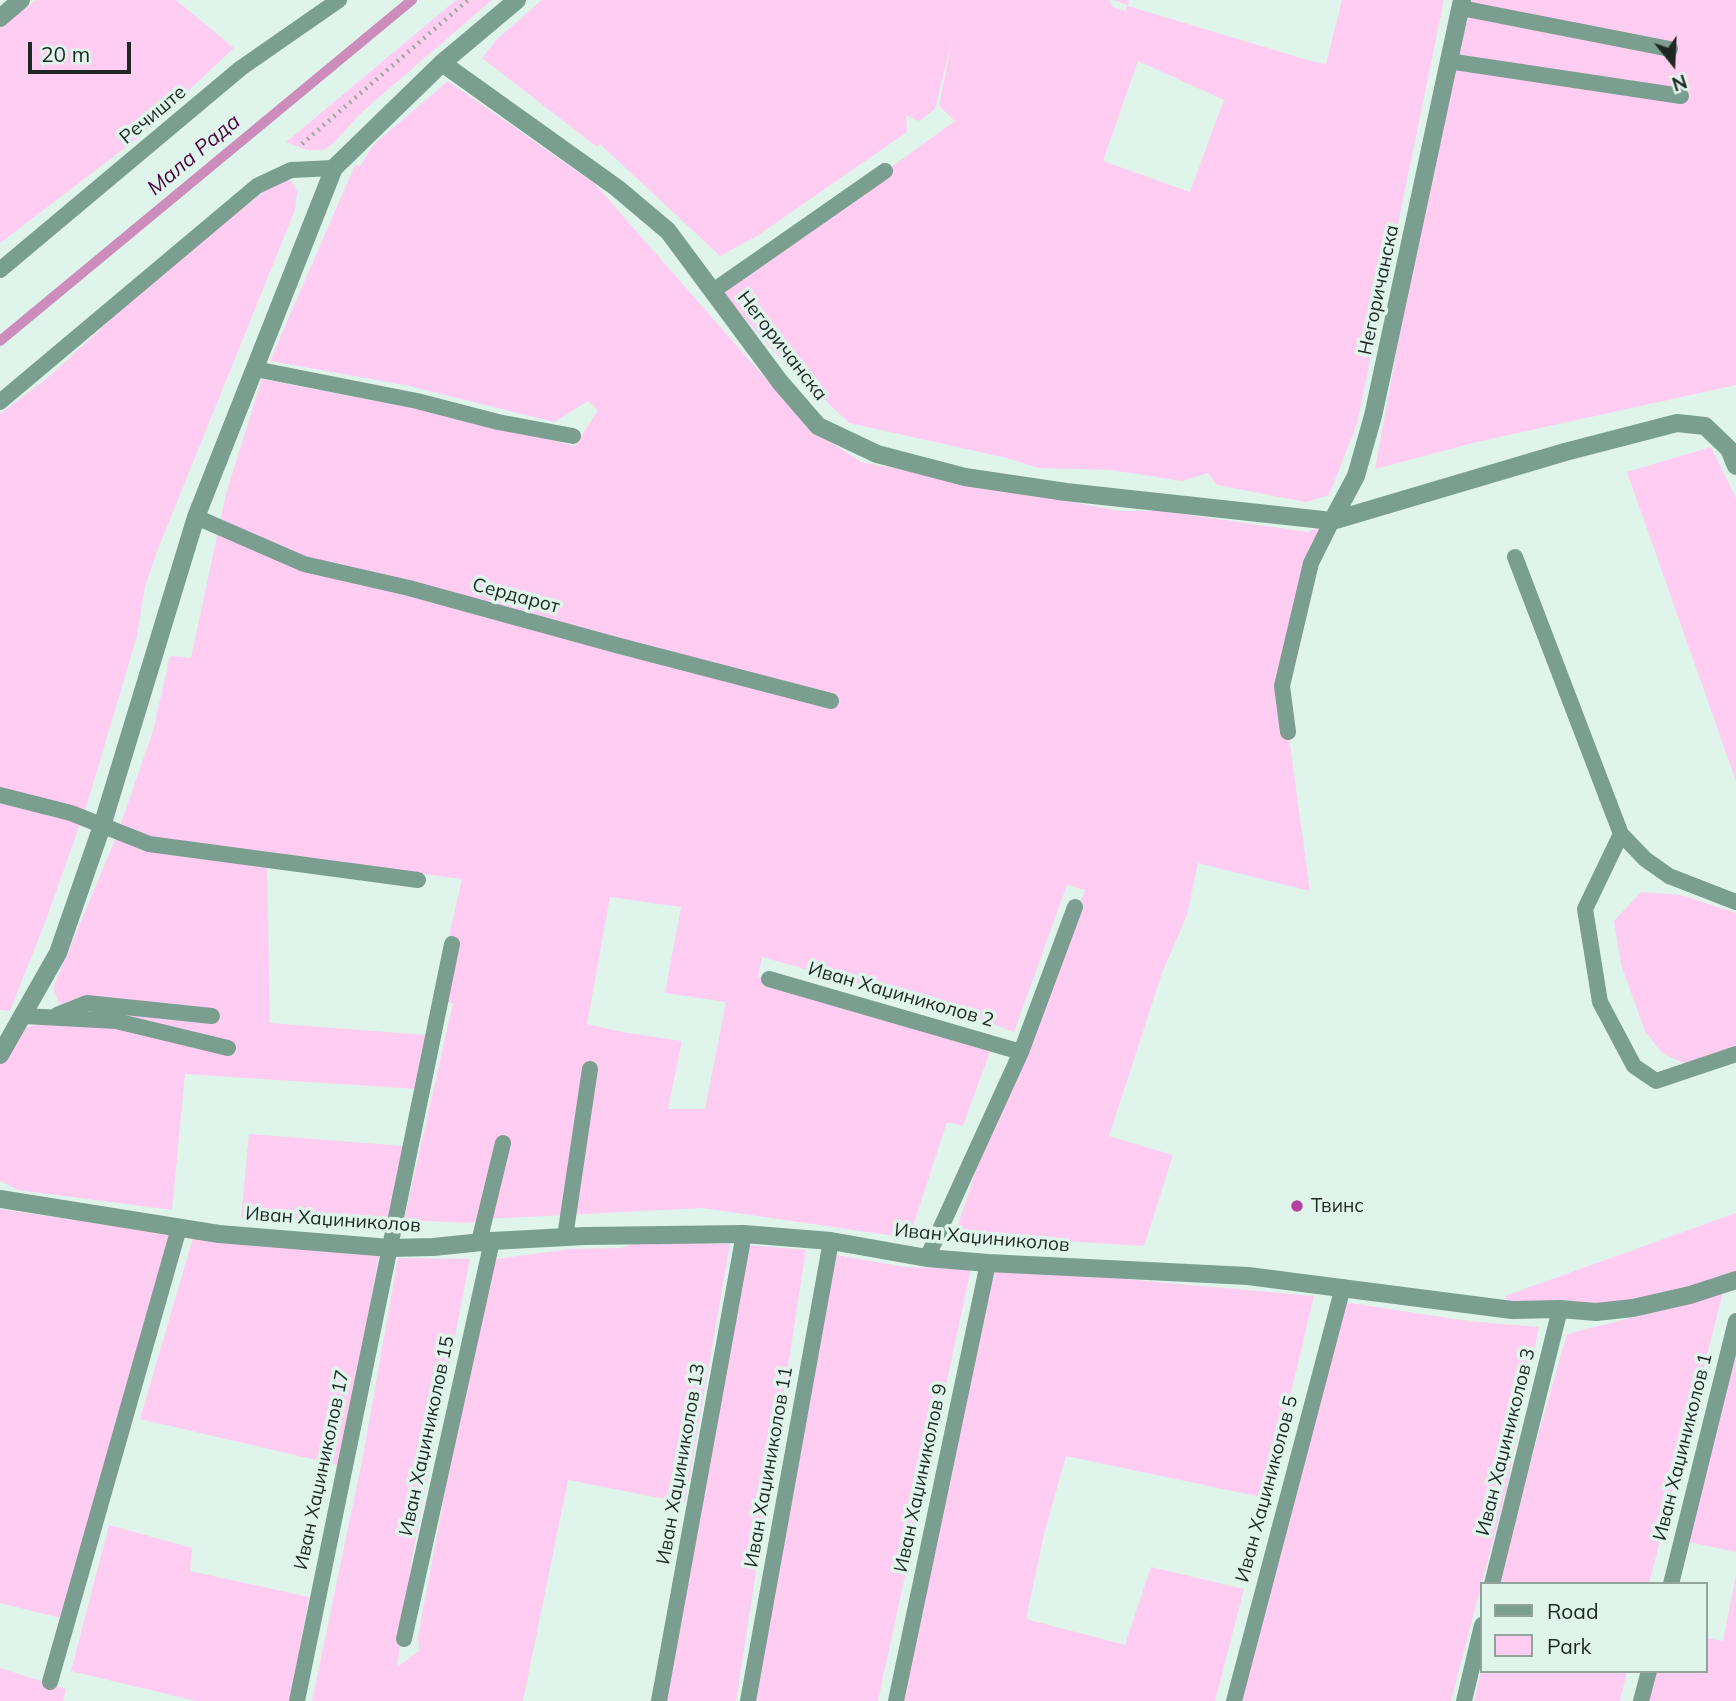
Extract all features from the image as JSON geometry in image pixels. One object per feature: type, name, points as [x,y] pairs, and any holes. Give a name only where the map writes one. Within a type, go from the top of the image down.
[{"type":"street","points":[[0,18],[21,0]]},
{"type":"street","points":[[0,1055],[6,1033],[24,1016],[58,953],[102,826],[196,517],[334,168],[442,63],[517,0]]},
{"type":"street","name":"Негоричанска","points":[[1332,521],[1356,477],[1373,416],[1462,4]]},
{"type":"street","name":"Негоричанска","points":[[442,63],[617,188],[658,222],[668,231],[780,382],[818,426],[877,454],[965,477],[1332,521],[1565,452],[1677,423],[1706,426],[1729,449],[1736,466]]},
{"type":"street","name":"Иван Хаџиниколов","points":[[0,1199],[179,1228],[390,1248],[565,1237],[744,1234],[831,1241],[927,1258],[1248,1276],[1512,1310],[1560,1309],[1596,1312],[1633,1308],[1690,1296],[1736,1280]]},
{"type":"lane","name":"Речиште","points":[[0,270],[241,68],[340,0]]},
{"type":"lane","points":[[1462,4],[1670,49]]},
{"type":"lane","points":[[1448,61],[1681,96]]},
{"type":"lane","points":[[0,402],[257,186],[291,170],[334,168]]},
{"type":"lane","points":[[713,291],[885,171]]},
{"type":"lane","points":[[255,369],[573,436]]},
{"type":"lane","name":"Сердарот","points":[[196,517],[304,564],[409,588],[616,646],[831,701]]},
{"type":"lane","name":"Негоричанска","points":[[1288,732],[1282,686],[1311,563],[1332,521]]},
{"type":"lane","points":[[1515,557],[1621,834],[1645,859],[1669,876],[1736,902]]},
{"type":"lane","points":[[0,795],[71,813],[149,844],[418,880]]},
{"type":"lane","points":[[1621,834],[1585,909],[1600,1002],[1634,1066],[1656,1081],[1736,1054]]},
{"type":"lane","points":[[927,1258],[1021,1052],[1075,907]]},
{"type":"lane","name":"Иван Хаџиниколов 17","points":[[297,1701],[452,944]]},
{"type":"lane","name":"Иван Хаџиниколов 2","points":[[769,979],[1021,1052]]},
{"type":"lane","points":[[52,1017],[87,1003],[212,1016]]},
{"type":"lane","points":[[24,1016],[116,1021],[228,1048]]},
{"type":"lane","points":[[565,1237],[590,1069]]},
{"type":"lane","name":"Иван Хаџиниколов 15","points":[[404,1639],[485,1242],[502,1143]]},
{"type":"lane","points":[[50,1682],[179,1228]]},
{"type":"lane","name":"Иван Хаџиниколов 13","points":[[660,1701],[744,1234]]},
{"type":"lane","name":"Иван Хаџиниколов 11","points":[[748,1701],[831,1241]]},
{"type":"lane","name":"Иван Хаџиниколов 9","points":[[896,1701],[988,1263]]},
{"type":"lane","name":"Иван Хаџиниколов 5","points":[[1234,1701],[1343,1287]]},
{"type":"lane","name":"Иван Хаџиниколов 3","points":[[1492,1582],[1560,1309]]},
{"type":"lane","name":"Иван Хаџиниколов 1","points":[[1671,1582],[1736,1321]]},
{"type":"lane","points":[[1464,1701],[1480,1633]]},
{"type":"lane","points":[[1641,1701],[1648,1673]]},
{"type":"path","points":[[291,170],[294,151],[468,0]]},
{"type":"green space","points":[[36,0],[176,0],[234,48],[138,138],[0,243],[0,28]]},
{"type":"green space","points":[[456,0],[492,0],[362,112],[334,143],[324,150],[307,150],[286,142]]},
{"type":"green space","points":[[542,0],[1109,0],[1113,7],[1126,11],[1127,5],[1114,0],[1129,0],[1128,6],[1326,64],[1342,0],[1444,0],[1357,424],[1329,495],[1306,502],[1217,485],[1208,473],[1182,481],[1111,470],[1038,468],[1007,458],[849,423],[774,352],[720,290],[955,121],[939,106],[952,40],[935,109],[919,121],[906,115],[907,132],[757,236],[720,256],[600,144],[597,147],[482,58],[497,39]],"holes":[[[1138,61],[1224,100],[1190,192],[1103,161]]]},
{"type":"green space","points":[[1468,0],[1736,0],[1736,385],[1477,442],[1375,469],[1423,206],[1435,171],[1448,61]]},
{"type":"green space","points":[[448,81],[594,183],[810,429],[861,462],[1120,511],[1161,511],[1308,532],[1332,521],[1311,563],[1282,686],[1310,891],[1198,863],[1187,915],[1162,973],[1109,1136],[1173,1155],[1144,1246],[955,1234],[991,1125],[1085,890],[1067,885],[1014,1032],[953,1010],[762,957],[758,977],[992,1046],[963,1126],[947,1122],[909,1238],[702,1208],[486,1219],[469,1223],[404,1220],[453,1003],[434,1001],[462,879],[267,854],[270,1023],[426,1035],[417,1089],[185,1074],[172,1210],[18,1190],[0,1181],[0,1062],[20,1029],[49,1022],[61,1007],[53,988],[117,835],[153,731],[170,656],[191,658],[226,494],[262,379],[494,424],[575,446],[598,410],[588,401],[554,422],[405,385],[270,361],[355,165],[360,166],[374,144]],"holes":[[[610,897],[681,907],[665,993],[726,1002],[705,1109],[668,1109],[682,1041],[587,1024]]]},
{"type":"green space","points":[[280,179],[292,181],[297,191],[295,210],[145,586],[137,636],[88,801],[46,920],[10,1011],[0,1010],[0,414],[51,375],[154,279]]},
{"type":"green space","points":[[1711,447],[1736,498],[1736,781],[1627,472]]},
{"type":"green space","points":[[1641,892],[1681,895],[1736,913],[1736,1054],[1694,1068],[1662,1053],[1645,1031],[1621,964],[1614,921]]},
{"type":"green space","points":[[249,1134],[404,1146],[388,1221],[241,1218]]},
{"type":"green space","points":[[0,1209],[175,1235],[65,1619],[0,1603]]},
{"type":"green space","points":[[1736,1213],[1736,1280],[1633,1308],[1512,1310],[1505,1296]]},
{"type":"green space","points":[[193,1238],[379,1255],[342,1466],[140,1419]]},
{"type":"green space","points":[[639,1242],[730,1244],[685,1503],[568,1480],[523,1701],[312,1701],[363,1456],[398,1258],[470,1259],[413,1553],[397,1667],[419,1651],[418,1637],[488,1260],[571,1249],[621,1248]]},
{"type":"green space","points":[[748,1245],[806,1250],[736,1701],[664,1701]]},
{"type":"green space","points":[[836,1255],[905,1267],[971,1269],[878,1701],[755,1701]]},
{"type":"green space","points":[[995,1272],[1101,1277],[1314,1296],[1266,1498],[1066,1456],[1044,1534],[1026,1619],[1125,1645],[1151,1567],[1244,1589],[1215,1701],[897,1701],[983,1292]]},
{"type":"green space","points":[[1724,1288],[1650,1582],[1500,1582],[1567,1334],[1639,1316]]},
{"type":"green space","points":[[1337,1301],[1468,1321],[1539,1327],[1507,1487],[1451,1701],[1241,1701]]},
{"type":"green space","points":[[1736,1333],[1736,1552],[1685,1541]]},
{"type":"green space","points":[[109,1525],[192,1548],[190,1571],[309,1597],[290,1701],[196,1701],[71,1671]]},
{"type":"green space","points":[[1736,1575],[1736,1701],[1641,1701],[1648,1673],[1708,1673],[1708,1638],[1723,1641]]},
{"type":"green space","points":[[0,1668],[66,1689],[63,1701],[0,1701]]},
{"type":"green space","points":[[1481,1673],[1627,1673],[1620,1701],[1474,1701]]},
{"type":"waterway","name":"Мала Рада","points":[[0,341],[412,0]]},
{"type":"place","name":"Твинс","points":[[1297,1206]]}]
